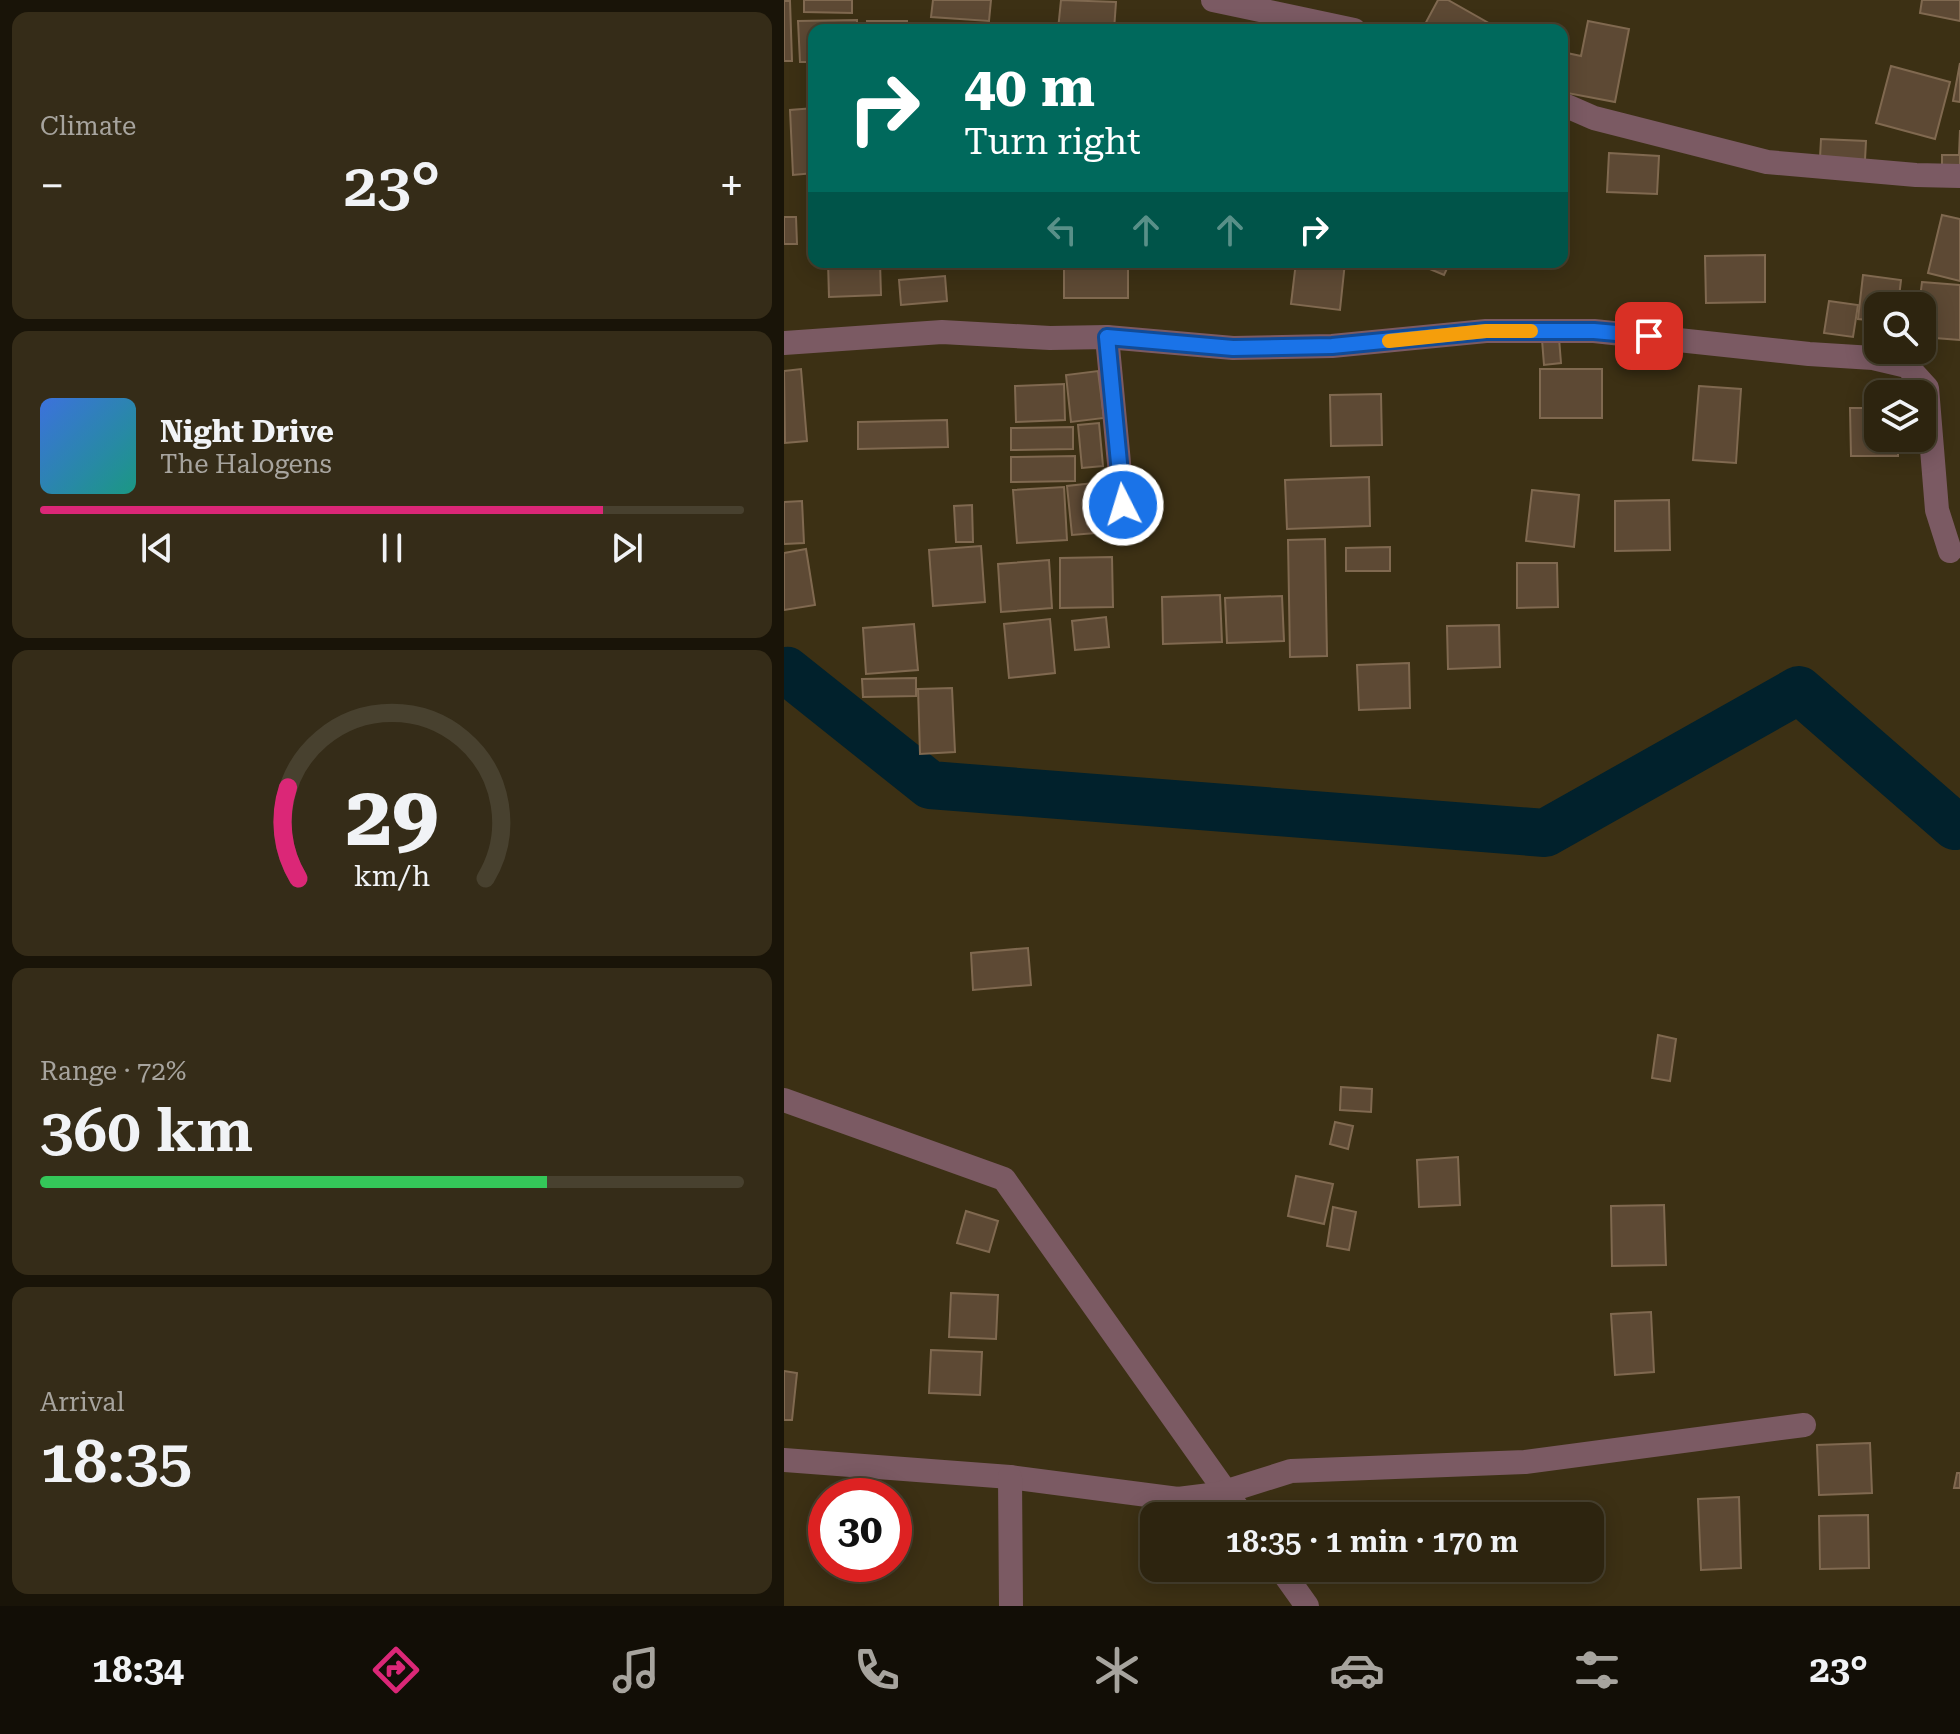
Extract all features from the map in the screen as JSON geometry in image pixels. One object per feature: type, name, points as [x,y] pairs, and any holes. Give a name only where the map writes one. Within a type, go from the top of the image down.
[{"type":"street","points":[[1213,0],[1326,24]]},
{"type":"street","points":[[1568,107],[1594,118],[1767,162],[1857,171],[1960,176]]},
{"type":"street","points":[[784,343],[942,332],[1050,338],[1107,337],[1233,348],[1332,346],[1486,331],[1594,331],[1873,358],[1907,366],[1927,388],[1937,510],[1950,551]]},
{"type":"street","points":[[1107,337],[1123,505]]},
{"type":"street","points":[[784,1100],[1004,1179],[1233,1502]]},
{"type":"street","points":[[784,1460],[1010,1477],[1178,1499],[1226,1492],[1291,1471],[1525,1462],[1804,1425]]},
{"type":"street","points":[[1010,1477],[1011,1606]]},
{"type":"street","points":[[1290,1582],[1307,1606]]},
{"type":"building","points":[[804,0],[852,0],[852,13],[804,12]]},
{"type":"building","points":[[933,0],[991,0],[989,21],[931,17]]},
{"type":"building","points":[[1061,0],[1116,2],[1114,24],[1059,24]]},
{"type":"building","points":[[1438,0],[1448,0],[1490,24],[1425,24]]},
{"type":"building","points":[[1922,0],[1960,0],[1960,21],[1920,13]]},
{"type":"building","points":[[784,1],[790,1],[792,61],[784,61]]},
{"type":"building","points":[[857,20],[857,24],[808,24],[808,62],[800,62],[798,21]]},
{"type":"building","points":[[867,21],[907,21],[907,24],[867,24]]},
{"type":"building","points":[[1588,21],[1629,29],[1615,102],[1568,93],[1568,53],[1581,56]]},
{"type":"building","points":[[1960,63],[1960,102],[1953,101]]},
{"type":"building","points":[[1891,66],[1950,82],[1935,139],[1876,123]]},
{"type":"building","points":[[808,108],[808,174],[793,175],[790,110]]},
{"type":"building","points":[[1960,130],[1960,175],[1942,175],[1942,155],[1959,155]]},
{"type":"building","points":[[1821,139],[1866,141],[1865,160],[1820,158]]},
{"type":"building","points":[[1609,153],[1659,156],[1657,194],[1607,192]]},
{"type":"building","points":[[1942,215],[1960,219],[1960,281],[1928,273]]},
{"type":"building","points":[[784,217],[796,217],[797,244],[784,244]]},
{"type":"building","points":[[1765,255],[1765,302],[1706,303],[1705,256]]},
{"type":"building","points":[[828,268],[880,268],[881,295],[829,297]]},
{"type":"building","points":[[1064,268],[1128,268],[1128,298],[1064,298]]},
{"type":"building","points":[[1295,268],[1344,268],[1340,310],[1291,304]]},
{"type":"building","points":[[1427,268],[1447,268],[1444,275]]},
{"type":"building","points":[[1863,275],[1901,280],[1900,292],[1864,292],[1864,320],[1858,319]]},
{"type":"building","points":[[945,276],[947,301],[901,305],[899,280]]},
{"type":"building","points":[[1922,282],[1960,285],[1960,340],[1936,338],[1936,292],[1921,292]]},
{"type":"building","points":[[1829,301],[1858,305],[1853,337],[1824,333]]},
{"type":"building","points":[[1559,338],[1561,363],[1544,365],[1542,340]]},
{"type":"building","points":[[801,369],[807,441],[785,443],[784,371]]},
{"type":"building","points":[[1540,369],[1602,369],[1602,418],[1540,418]]},
{"type":"building","points":[[1098,371],[1104,418],[1071,422],[1066,375]]},
{"type":"building","points":[[1064,384],[1065,420],[1016,422],[1015,386]]},
{"type":"building","points":[[1699,386],[1741,389],[1736,463],[1693,460]]},
{"type":"building","points":[[1381,394],[1382,445],[1331,446],[1330,395]]},
{"type":"building","points":[[1850,408],[1864,408],[1864,452],[1898,452],[1898,456],[1851,456]]},
{"type":"building","points":[[947,420],[948,447],[858,449],[858,422]]},
{"type":"building","points":[[1099,423],[1103,466],[1082,468],[1078,425]]},
{"type":"building","points":[[1073,427],[1073,449],[1011,450],[1011,428]]},
{"type":"building","points":[[1075,456],[1075,481],[1011,482],[1011,457]]},
{"type":"building","points":[[1369,477],[1370,526],[1287,529],[1285,480]]},
{"type":"building","points":[[1103,482],[1108,532],[1072,535],[1067,486]]},
{"type":"building","points":[[1064,487],[1067,540],[1017,543],[1013,490]]},
{"type":"building","points":[[1532,490],[1579,495],[1574,547],[1526,541]]},
{"type":"building","points":[[1669,500],[1670,550],[1615,551],[1615,501]]},
{"type":"building","points":[[802,501],[804,543],[784,544],[784,502]]},
{"type":"building","points":[[972,505],[973,542],[956,542],[954,506]]},
{"type":"building","points":[[1325,539],[1327,656],[1290,657],[1288,540]]},
{"type":"building","points":[[981,546],[985,602],[933,606],[929,550]]},
{"type":"building","points":[[1390,547],[1390,571],[1346,571],[1346,548]]},
{"type":"building","points":[[806,549],[815,605],[784,610],[784,553]]},
{"type":"building","points":[[1112,557],[1113,607],[1060,608],[1060,558]]},
{"type":"building","points":[[1049,560],[1052,608],[1001,612],[998,564]]},
{"type":"building","points":[[1517,563],[1557,563],[1558,607],[1517,608]]},
{"type":"building","points":[[1220,595],[1222,642],[1163,644],[1162,597]]},
{"type":"building","points":[[1282,596],[1284,641],[1227,643],[1225,598]]},
{"type":"building","points":[[1106,617],[1109,647],[1075,650],[1072,621]]},
{"type":"building","points":[[1050,619],[1055,673],[1009,678],[1004,624]]},
{"type":"building","points":[[914,624],[918,670],[866,674],[863,628]]},
{"type":"building","points":[[1499,625],[1500,667],[1448,669],[1447,626]]},
{"type":"building","points":[[1409,663],[1410,708],[1359,710],[1357,665]]},
{"type":"building","points":[[916,678],[916,696],[863,697],[862,679]]},
{"type":"building","points":[[952,688],[955,752],[920,754],[918,689]]},
{"type":"building","points":[[1028,948],[1031,985],[973,990],[971,953]]},
{"type":"building","points":[[1658,1035],[1676,1039],[1670,1081],[1652,1078]]},
{"type":"building","points":[[1341,1087],[1372,1089],[1371,1112],[1340,1110]]},
{"type":"building","points":[[1335,1122],[1353,1126],[1348,1149],[1330,1144]]},
{"type":"building","points":[[1458,1157],[1460,1205],[1419,1207],[1417,1160]]},
{"type":"building","points":[[1296,1176],[1333,1184],[1324,1224],[1288,1216]]},
{"type":"building","points":[[1664,1205],[1666,1265],[1612,1266],[1611,1206]]},
{"type":"building","points":[[1333,1207],[1356,1212],[1349,1250],[1327,1246]]},
{"type":"building","points":[[966,1211],[998,1221],[989,1252],[957,1243]]},
{"type":"building","points":[[951,1293],[998,1295],[996,1339],[949,1337]]},
{"type":"building","points":[[1651,1312],[1654,1372],[1615,1375],[1611,1314]]},
{"type":"building","points":[[931,1350],[982,1352],[980,1395],[929,1393]]},
{"type":"building","points":[[784,1371],[797,1373],[792,1420],[784,1420]]},
{"type":"building","points":[[1870,1443],[1872,1493],[1819,1495],[1817,1445]]},
{"type":"building","points":[[1957,1473],[1960,1473],[1960,1488],[1954,1488]]},
{"type":"building","points":[[1739,1497],[1741,1568],[1701,1570],[1698,1499]]},
{"type":"building","points":[[1868,1515],[1869,1568],[1820,1569],[1819,1516]]},
{"type":"waterway","points":[[784,672],[787,671],[930,785],[1545,833],[1799,690],[1955,826],[1960,823]]},
{"type":"slow traffic","points":[[1389,341],[1486,331],[1531,331]]},
{"type":"route","points":[[1123,505],[1107,337],[1233,348],[1332,346],[1486,331],[1594,331],[1649,336]]}]
